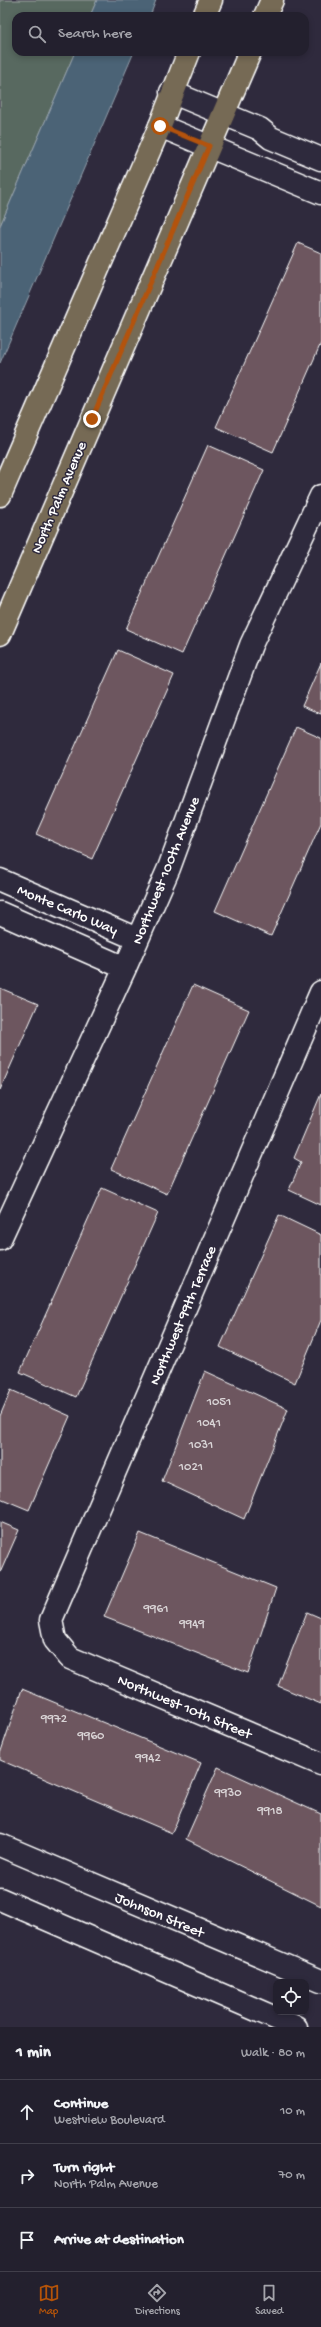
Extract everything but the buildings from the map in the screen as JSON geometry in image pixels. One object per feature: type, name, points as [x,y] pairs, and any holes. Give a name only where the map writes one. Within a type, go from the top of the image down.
[{"type":"main road","points":[[206,12],[211,0]]},
{"type":"main road","points":[[267,12],[272,0]]},
{"type":"main road","points":[[0,495],[160,126],[171,92],[187,56]]},
{"type":"main road","name":"North Palm Avenue","points":[[0,634],[248,56]]},
{"type":"street","points":[[171,92],[260,129],[271,138],[321,159]]},
{"type":"street","points":[[160,126],[321,193]]},
{"type":"street","name":"Northwest 100th Avenue","points":[[0,1239],[125,968],[169,868],[251,645],[321,496]]},
{"type":"street","name":"Monte Carlo Way","points":[[0,880],[137,939]]},
{"type":"street","name":"Monte Carlo Way","points":[[0,913],[125,968]]},
{"type":"street","name":"Northwest 99th Terrace","points":[[55,1640],[51,1620],[321,992]]},
{"type":"street","name":"Northwest 10th Street","points":[[55,1640],[70,1658],[321,1764]]},
{"type":"street","name":"Johnson Street","points":[[0,1845],[321,1981]]},
{"type":"street","points":[[0,1900],[296,2027]]},
{"type":"green space","points":[[0,0],[97,0],[92,12],[12,12],[12,56],[73,56],[0,226]]},
{"type":"water","points":[[97,0],[156,0],[152,12],[92,12]]},
{"type":"water","points":[[73,56],[132,56],[0,363],[0,226]]},
{"type":"route","points":[[92,419],[209,146],[160,126]]}]
